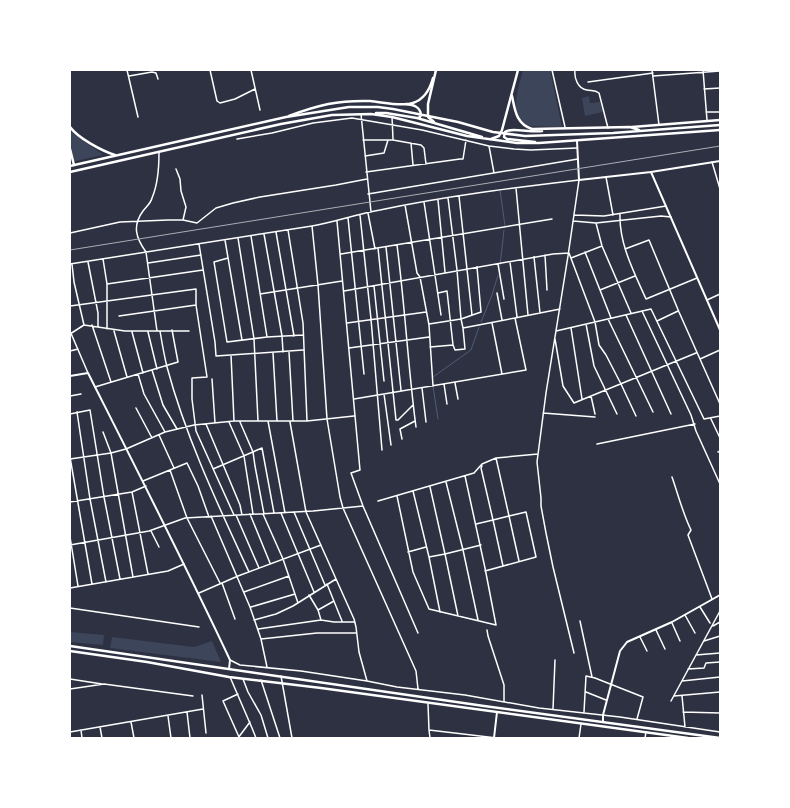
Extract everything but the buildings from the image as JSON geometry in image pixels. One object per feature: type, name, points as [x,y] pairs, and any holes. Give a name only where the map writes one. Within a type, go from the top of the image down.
[{"type":"main road","points":[[406,104],[413,103],[425,95],[430,89],[436,70]]},
{"type":"main road","points":[[436,70],[428,104],[428,116],[433,121],[446,126]]},
{"type":"main road","points":[[70,172],[312,118],[332,115],[386,112],[417,118],[488,139],[497,138],[500,134],[512,96],[518,70]]},
{"type":"main road","points":[[512,96],[519,121],[526,127],[532,129],[546,130],[630,127],[720,120]]},
{"type":"main road","points":[[286,117],[316,106],[343,101],[371,101],[416,106],[421,115],[420,118],[417,118]]},
{"type":"main road","points":[[70,166],[286,117],[349,107],[378,107],[424,114],[493,132],[514,135],[539,136],[613,133],[720,125]]},
{"type":"main road","points":[[371,114],[392,117],[467,136],[517,143],[577,141],[720,130]]},
{"type":"main road","points":[[70,127],[93,145],[116,156]]},
{"type":"main road","points":[[630,127],[640,131]]},
{"type":"main road","points":[[539,143],[532,141],[507,140],[504,137],[505,132],[509,129],[537,132],[546,130]]},
{"type":"main road","points":[[70,148],[74,165]]},
{"type":"main road","points":[[688,738],[243,677],[229,677],[147,662],[71,651],[71,647],[720,738]]},
{"type":"street","points":[[127,70],[138,117]]},
{"type":"street","points":[[210,70],[217,101],[220,103],[235,99],[255,89]]},
{"type":"street","points":[[251,70],[260,110]]},
{"type":"street","points":[[552,70],[565,129]]},
{"type":"street","points":[[575,70],[574,74],[578,85],[582,89],[595,90],[600,93],[608,128]]},
{"type":"street","points":[[588,82],[652,71],[660,125]]},
{"type":"street","points":[[703,71],[707,120]]},
{"type":"street","points":[[653,76],[703,71],[720,71]]},
{"type":"street","points":[[129,76],[152,72],[156,73],[158,79]]},
{"type":"street","points":[[704,89],[720,88]]},
{"type":"street","points":[[706,112],[720,112]]},
{"type":"street","points":[[361,114],[369,213],[375,249]]},
{"type":"street","points":[[392,117],[393,140]]},
{"type":"street","points":[[237,139],[272,133],[295,126],[328,120],[352,118],[392,124],[489,146],[530,150],[577,148]]},
{"type":"street","points":[[363,140],[393,140],[423,146],[426,164]]},
{"type":"street","points":[[365,156],[384,153],[388,140]]},
{"type":"street","points":[[366,172],[463,159],[466,140]]},
{"type":"street","points":[[574,653],[553,567],[541,506],[538,454],[579,180],[577,141]]},
{"type":"street","points":[[411,143],[413,166]]},
{"type":"street","points":[[489,146],[494,174]]},
{"type":"street","points":[[157,331],[146,252],[139,242],[136,222],[152,200],[158,174],[159,153]]},
{"type":"street","points":[[368,194],[578,160]]},
{"type":"street","points":[[84,325],[71,264],[312,226],[405,205],[459,196],[651,172],[720,161]]},
{"type":"street","points":[[712,162],[720,189]]},
{"type":"street","points":[[176,169],[180,179],[181,191],[186,207],[183,220]]},
{"type":"street","points":[[651,172],[720,330]]},
{"type":"street","points":[[606,177],[614,215]]},
{"type":"street","points":[[70,233],[120,222],[136,222],[144,220],[183,220],[197,223],[216,208],[233,203],[366,179]]},
{"type":"street","points":[[516,188],[528,315]]},
{"type":"street","points":[[459,196],[472,316]]},
{"type":"street","points":[[438,293],[447,291],[453,345],[455,350],[465,349],[448,198]]},
{"type":"street","points":[[438,200],[445,272]]},
{"type":"street","points":[[424,202],[441,315]]},
{"type":"street","points":[[405,205],[411,243],[417,273],[420,277],[428,324],[433,386]]},
{"type":"street","points":[[574,214],[595,216],[614,215],[666,206]]},
{"type":"street","points":[[620,214],[621,236],[646,299],[698,278]]},
{"type":"street","points":[[360,215],[382,450]]},
{"type":"street","points":[[573,221],[596,222],[620,221],[656,216],[671,217]]},
{"type":"street","points":[[348,218],[364,374]]},
{"type":"street","points":[[340,255],[552,219]]},
{"type":"street","points":[[337,221],[360,470],[351,473],[363,506],[418,633]]},
{"type":"street","points":[[596,222],[602,246],[631,314]]},
{"type":"street","points":[[312,226],[318,285],[327,418],[340,497],[343,508],[416,671],[418,689]]},
{"type":"street","points":[[288,230],[302,323],[307,421]]},
{"type":"street","points":[[276,232],[294,336]]},
{"type":"street","points":[[264,234],[275,292],[283,352]]},
{"type":"street","points":[[251,236],[267,337]]},
{"type":"street","points":[[238,238],[254,339],[258,421]]},
{"type":"street","points":[[225,240],[242,340]]},
{"type":"street","points":[[625,249],[649,240],[678,311],[720,404]]},
{"type":"street","points":[[199,244],[216,356],[303,350]]},
{"type":"street","points":[[397,245],[402,280],[406,341],[416,427]]},
{"type":"street","points":[[570,258],[602,246]]},
{"type":"street","points":[[386,247],[401,391]]},
{"type":"street","points":[[378,248],[396,420],[398,420],[413,405]]},
{"type":"street","points":[[585,252],[611,318]]},
{"type":"street","points":[[344,291],[545,255],[569,253]]},
{"type":"street","points":[[569,253],[595,322],[599,345],[606,355],[636,416]]},
{"type":"street","points":[[148,263],[201,254]]},
{"type":"street","points":[[545,255],[548,290]]},
{"type":"street","points":[[534,257],[540,313]]},
{"type":"street","points":[[228,258],[214,262],[227,342],[267,337],[303,336]]},
{"type":"street","points":[[103,259],[108,301],[107,329]]},
{"type":"street","points":[[88,261],[96,303],[98,327]]},
{"type":"street","points":[[354,399],[526,370],[516,318],[510,262]]},
{"type":"street","points":[[498,264],[504,299]]},
{"type":"street","points":[[428,324],[461,319],[481,312],[478,267]]},
{"type":"street","points":[[107,284],[203,270]]},
{"type":"street","points":[[600,290],[636,276]]},
{"type":"street","points":[[260,294],[342,281]]},
{"type":"street","points":[[374,285],[384,381]]},
{"type":"street","points":[[70,306],[196,289],[196,305],[206,377],[192,378],[194,425],[259,568]]},
{"type":"street","points":[[497,293],[502,320]]},
{"type":"street","points":[[707,300],[720,294]]},
{"type":"street","points":[[119,316],[196,305]]},
{"type":"street","points":[[463,328],[560,309]]},
{"type":"street","points":[[556,331],[651,309],[704,419],[711,419],[720,416]]},
{"type":"street","points":[[642,311],[695,424],[696,431],[720,484]]},
{"type":"street","points":[[657,321],[678,311]]},
{"type":"street","points":[[347,323],[426,312]]},
{"type":"street","points":[[626,315],[671,414]]},
{"type":"street","points":[[608,319],[653,412]]},
{"type":"street","points":[[492,322],[502,374]]},
{"type":"street","points":[[586,324],[594,366],[617,414]]},
{"type":"street","points":[[71,334],[84,325],[131,331],[189,331]]},
{"type":"street","points":[[92,325],[111,382]]},
{"type":"street","points":[[571,328],[582,400]]},
{"type":"street","points":[[114,330],[127,377]]},
{"type":"street","points":[[95,387],[178,362],[172,330]]},
{"type":"street","points":[[70,331],[88,373],[199,593],[230,660],[229,669]]},
{"type":"street","points":[[131,331],[143,373]]},
{"type":"street","points":[[148,331],[157,369]]},
{"type":"street","points":[[160,331],[167,366],[186,427],[223,516],[249,572]]},
{"type":"street","points":[[349,348],[373,346],[430,337]]},
{"type":"street","points":[[555,337],[563,386],[574,403],[697,352]]},
{"type":"street","points":[[430,347],[453,345]]},
{"type":"street","points":[[70,351],[78,349]]},
{"type":"street","points":[[700,359],[720,350]]},
{"type":"street","points":[[289,352],[293,421]]},
{"type":"street","points":[[273,353],[277,421]]},
{"type":"street","points":[[231,355],[234,421]]},
{"type":"street","points":[[152,370],[163,405],[177,429]]},
{"type":"street","points":[[70,376],[88,373]]},
{"type":"street","points":[[138,374],[144,394],[165,432]]},
{"type":"street","points":[[212,379],[215,423]]},
{"type":"street","points":[[454,383],[458,399]]},
{"type":"street","points":[[444,384],[447,404]]},
{"type":"street","points":[[422,388],[426,422]]},
{"type":"street","points":[[70,396],[81,394]]},
{"type":"street","points":[[384,394],[391,445]]},
{"type":"street","points":[[591,396],[595,414]]},
{"type":"street","points":[[136,408],[152,438]]},
{"type":"street","points":[[70,414],[90,410],[120,580]]},
{"type":"street","points":[[77,412],[90,499],[106,582]]},
{"type":"street","points":[[543,413],[595,417]]},
{"type":"street","points":[[92,584],[70,458],[111,453],[126,449],[159,434],[194,425],[234,421],[307,421],[355,416]]},
{"type":"street","points":[[711,419],[720,438]]},
{"type":"street","points":[[402,439],[400,429],[415,420]]},
{"type":"street","points":[[240,421],[254,452],[263,514],[283,559],[298,603]]},
{"type":"street","points":[[268,421],[285,513]]},
{"type":"street","points":[[290,421],[306,512],[355,622],[359,652],[367,681]]},
{"type":"street","points":[[229,422],[244,456],[253,514]]},
{"type":"street","points":[[206,424],[240,505],[242,515]]},
{"type":"street","points":[[597,444],[695,424]]},
{"type":"street","points":[[103,432],[111,453],[133,577]]},
{"type":"street","points":[[159,434],[174,468]]},
{"type":"street","points":[[213,469],[262,448],[274,513]]},
{"type":"street","points":[[378,501],[474,473],[482,464],[496,458],[538,454]]},
{"type":"street","points":[[496,458],[519,562]]},
{"type":"street","points":[[143,480],[187,463],[210,517],[238,576],[261,639],[267,667]]},
{"type":"street","points":[[482,464],[481,468],[503,566]]},
{"type":"street","points":[[170,470],[187,518],[221,583],[235,619]]},
{"type":"street","points":[[397,496],[413,572],[429,609],[496,625],[465,476]]},
{"type":"street","points":[[672,477],[685,517],[691,530],[688,535],[712,600]]},
{"type":"street","points":[[446,482],[463,550],[478,621]]},
{"type":"street","points":[[70,502],[132,492],[146,486]]},
{"type":"street","points":[[430,486],[458,616]]},
{"type":"street","points":[[414,491],[440,612]]},
{"type":"street","points":[[132,492],[148,574]]},
{"type":"street","points":[[71,545],[140,533],[187,518],[306,512],[363,506]]},
{"type":"street","points":[[294,512],[309,550],[343,622]]},
{"type":"street","points":[[476,524],[526,512],[536,557],[485,571]]},
{"type":"street","points":[[281,513],[314,592]]},
{"type":"street","points":[[250,514],[270,563]]},
{"type":"street","points":[[151,530],[159,547]]},
{"type":"street","points":[[70,537],[78,586]]},
{"type":"street","points":[[199,593],[270,563],[321,545]]},
{"type":"street","points":[[429,557],[480,546]]},
{"type":"street","points":[[408,552],[426,547]]},
{"type":"street","points":[[70,588],[168,571],[184,564]]},
{"type":"street","points":[[244,592],[289,576]]},
{"type":"street","points":[[254,620],[276,614],[298,603],[336,578]]},
{"type":"street","points":[[250,607],[295,594]]},
{"type":"street","points":[[310,595],[318,610],[321,620]]},
{"type":"street","points":[[603,722],[603,715],[620,651],[627,642],[686,615],[720,595]]},
{"type":"street","points":[[318,610],[334,601]]},
{"type":"street","points":[[700,607],[710,623]]},
{"type":"street","points":[[70,608],[199,627]]},
{"type":"street","points":[[671,701],[720,611]]},
{"type":"street","points":[[686,615],[696,633]]},
{"type":"street","points":[[258,630],[321,620],[334,622],[355,622]]},
{"type":"street","points":[[580,621],[592,677]]},
{"type":"street","points":[[672,622],[680,641]]},
{"type":"street","points":[[712,626],[720,622]]},
{"type":"street","points":[[487,630],[504,685],[504,702]]},
{"type":"street","points":[[656,630],[665,649]]},
{"type":"street","points":[[261,639],[317,632],[357,633]]},
{"type":"street","points":[[640,636],[647,651]]},
{"type":"street","points":[[704,641],[720,636]]},
{"type":"street","points":[[696,655],[720,653]]},
{"type":"street","points":[[230,660],[240,665],[267,667],[720,732]]},
{"type":"street","points":[[553,709],[555,660]]},
{"type":"street","points":[[688,669],[704,668],[706,663],[720,662]]},
{"type":"street","points":[[281,676],[290,718],[292,738]]},
{"type":"street","points":[[584,712],[586,676],[643,697],[637,720]]},
{"type":"street","points":[[229,677],[238,694],[256,738]]},
{"type":"street","points":[[243,677],[248,692],[261,715],[268,738]]},
{"type":"street","points":[[682,681],[720,677]]},
{"type":"street","points":[[70,679],[193,696]]},
{"type":"street","points":[[261,680],[280,738]]},
{"type":"street","points":[[70,689],[104,684]]},
{"type":"street","points":[[586,692],[607,700]]},
{"type":"street","points":[[674,696],[720,692]]},
{"type":"street","points":[[238,694],[223,701],[238,738]]},
{"type":"street","points":[[202,695],[206,733]]},
{"type":"street","points":[[682,696],[685,727]]},
{"type":"street","points":[[428,703],[430,738]]},
{"type":"street","points":[[70,732],[204,709]]},
{"type":"street","points":[[187,712],[190,738]]},
{"type":"street","points":[[430,730],[495,738],[497,712]]},
{"type":"street","points":[[683,712],[720,713]]},
{"type":"street","points":[[168,716],[171,738]]},
{"type":"street","points":[[131,722],[134,738]]},
{"type":"street","points":[[238,738],[250,722]]},
{"type":"street","points":[[579,738],[581,724]]},
{"type":"street","points":[[100,727],[102,738]]},
{"type":"street","points":[[81,730],[82,738]]},
{"type":"street","points":[[645,738],[646,732]]},
{"type":"shaded area","points":[[523,70],[550,70],[562,127],[528,126],[522,122],[516,109],[516,101]]},
{"type":"shaded area","points":[[589,96],[590,103],[600,102],[603,112],[585,116],[582,98]]},
{"type":"shaded area","points":[[70,131],[102,155],[74,161],[70,144]]},
{"type":"shaded area","points":[[70,632],[104,635],[103,645],[70,642]]},
{"type":"shaded area","points":[[112,637],[194,647],[212,641],[221,662],[110,648]]},
{"type":"waterway","points":[[500,190],[505,226]]},
{"type":"waterway","points":[[500,266],[504,230]]},
{"type":"waterway","points":[[481,322],[498,275]]},
{"type":"waterway","points":[[433,377],[471,350],[479,327]]},
{"type":"waterway","points":[[433,386],[438,419]]},
{"type":"railway","points":[[70,250],[720,146]]}]
